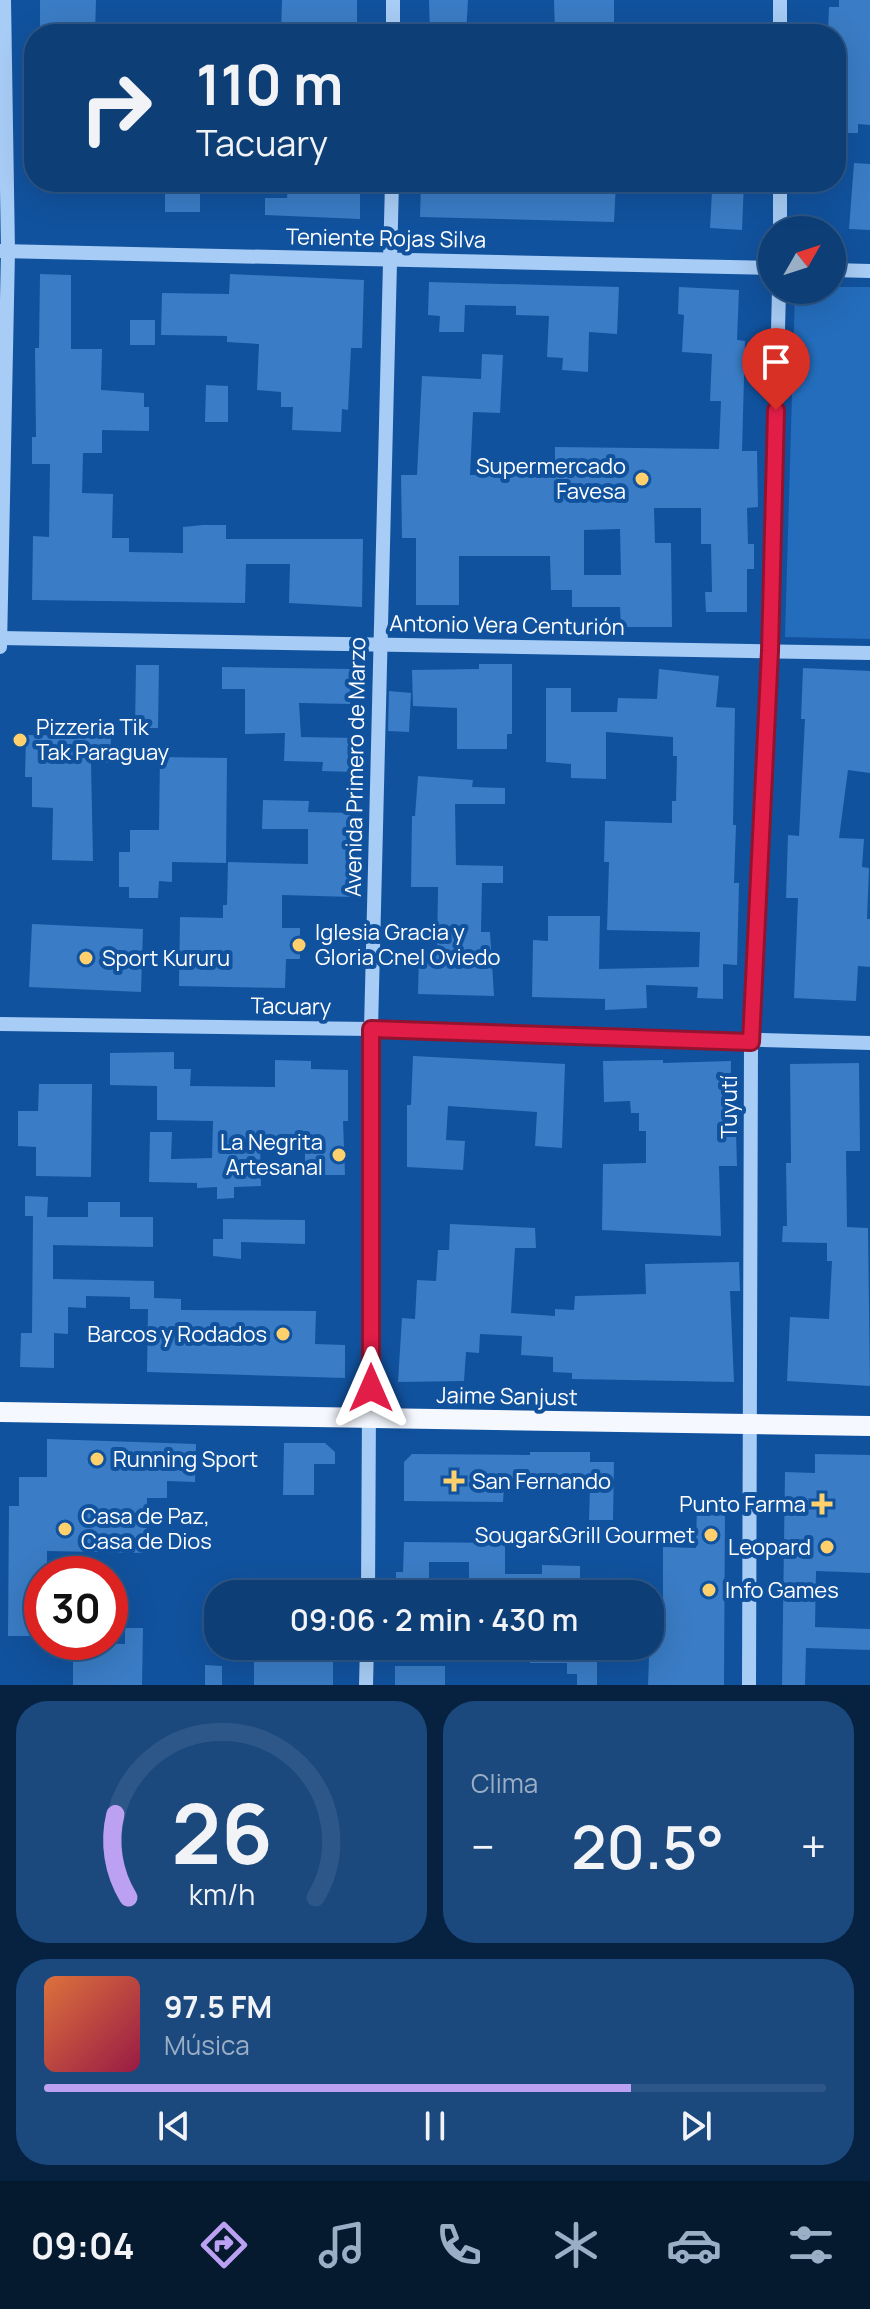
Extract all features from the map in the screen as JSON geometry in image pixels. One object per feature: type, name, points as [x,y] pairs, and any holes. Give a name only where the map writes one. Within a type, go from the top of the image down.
[{"type":"main road","name":"Jaime Sanjust","points":[[0,1412],[870,1426]]},
{"type":"street","points":[[0,647],[4,0]]},
{"type":"street","points":[[393,0],[393,24]]},
{"type":"street","points":[[780,0],[780,24]]},
{"type":"street","name":"Avenida Primero de Marzo","points":[[368,1580],[371,1029],[392,192]]},
{"type":"street","points":[[780,192],[780,216]]},
{"type":"street","name":"Teniente Rojas Silva","points":[[4,251],[758,268]]},
{"type":"street","points":[[846,270],[870,271]]},
{"type":"street","name":"Tuyutí","points":[[749,1685],[751,1042],[770,651],[779,304]]},
{"type":"street","name":"Antonio Vera Centurión","points":[[0,638],[870,653]]},
{"type":"street","name":"Tacuary","points":[[0,1024],[371,1029],[870,1043]]},
{"type":"street","points":[[366,1685],[367,1660]]},
{"type":"shaded area","points":[[846,287],[870,287],[870,639],[785,637],[795,304],[846,304]]},
{"type":"building","points":[[40,0],[96,0],[95,24],[40,24]]},
{"type":"building","points":[[282,0],[357,0],[357,24],[281,24]]},
{"type":"building","points":[[429,0],[468,0],[467,24],[430,24]]},
{"type":"building","points":[[554,0],[614,0],[614,24],[555,24]]},
{"type":"building","points":[[839,0],[870,0],[870,125],[858,124],[858,133],[846,133],[846,24],[828,24],[829,7],[839,7]]},
{"type":"building","points":[[854,163],[870,164],[870,230],[849,229]]},
{"type":"building","points":[[165,192],[200,192],[200,212],[165,212]]},
{"type":"building","points":[[288,192],[360,192],[360,219],[265,215],[265,198],[287,198]]},
{"type":"building","points":[[421,192],[616,192],[614,222],[420,217]]},
{"type":"building","points":[[712,192],[744,192],[742,230],[710,228]]},
{"type":"building","points":[[40,274],[71,275],[71,349],[102,349],[101,390],[144,393],[144,407],[149,407],[149,431],[102,430],[102,453],[83,453],[82,493],[113,494],[112,538],[129,538],[129,552],[183,553],[183,527],[203,525],[226,525],[226,539],[363,539],[362,607],[289,603],[290,564],[246,564],[245,603],[32,600],[33,536],[49,537],[50,464],[32,464],[32,437],[36,437],[35,348],[39,348]]},
{"type":"building","points":[[230,274],[364,280],[362,348],[351,348],[348,410],[342,409],[341,432],[292,430],[293,407],[281,407],[281,392],[257,390],[259,344],[227,342],[227,336],[161,335],[162,293],[229,294]]},
{"type":"building","points":[[429,282],[619,287],[617,334],[589,332],[588,372],[562,370],[563,358],[547,357],[549,316],[516,315],[516,306],[465,305],[464,332],[439,332],[440,316],[428,315]]},
{"type":"building","points":[[679,287],[739,290],[737,340],[745,341],[742,451],[757,451],[758,507],[747,508],[748,544],[754,544],[754,569],[747,569],[747,612],[706,612],[705,592],[712,592],[711,544],[701,544],[701,508],[654,508],[655,543],[671,543],[672,627],[621,627],[620,607],[572,607],[572,590],[551,590],[550,556],[459,556],[459,605],[416,605],[416,538],[402,538],[401,475],[417,475],[422,376],[481,379],[482,354],[503,355],[500,413],[473,412],[470,475],[555,474],[555,447],[719,449],[721,401],[710,401],[712,354],[682,352],[684,315],[678,314]],"holes":[[[620,529],[621,575],[584,575],[584,530]]]},
{"type":"building","points":[[130,320],[155,320],[155,345],[130,345]]},
{"type":"building","points":[[206,385],[228,386],[228,422],[205,422]]},
{"type":"building","points":[[479,664],[512,664],[512,734],[507,734],[507,749],[457,749],[457,708],[413,706],[412,670],[479,669]]},
{"type":"building","points":[[136,665],[159,665],[158,728],[135,728]]},
{"type":"building","points":[[222,667],[350,669],[350,704],[299,703],[301,737],[354,738],[354,772],[322,771],[323,762],[284,761],[285,733],[245,734],[245,689],[222,689]]},
{"type":"building","points":[[803,668],[870,671],[870,773],[848,770],[839,838],[864,839],[862,867],[869,868],[867,919],[870,919],[870,967],[858,966],[856,1001],[794,998],[798,898],[786,898],[788,835],[799,836],[805,719],[801,719]]},
{"type":"building","points":[[659,669],[719,676],[716,707],[735,708],[733,825],[736,825],[734,883],[739,883],[737,965],[723,964],[723,999],[697,998],[698,987],[646,985],[647,1008],[605,1010],[605,999],[532,997],[533,940],[548,941],[548,916],[600,916],[599,969],[699,967],[700,932],[607,930],[609,862],[604,862],[605,821],[672,823],[677,756],[673,756],[673,737],[606,732],[606,779],[571,778],[571,764],[546,762],[546,688],[571,688],[571,712],[617,712],[618,698],[657,699]]},
{"type":"building","points":[[389,691],[411,693],[409,732],[388,731]]},
{"type":"building","points":[[26,735],[111,736],[110,763],[91,762],[93,861],[52,860],[53,808],[32,807],[32,777],[25,777]]},
{"type":"building","points":[[160,757],[227,758],[226,863],[172,862],[172,882],[159,881],[158,898],[129,898],[129,887],[119,887],[119,852],[130,852],[130,830],[159,830]]},
{"type":"building","points":[[418,776],[473,780],[472,787],[505,788],[505,804],[455,804],[456,865],[503,866],[503,883],[482,883],[481,932],[490,932],[494,996],[418,994],[419,955],[437,956],[438,887],[411,887],[412,816],[415,816]]},
{"type":"building","points":[[263,800],[309,801],[308,812],[352,813],[353,897],[282,895],[282,928],[300,928],[300,959],[286,959],[285,988],[179,986],[180,917],[223,918],[223,905],[227,905],[228,862],[308,864],[308,829],[262,829]]},
{"type":"building","name":"Sport Kururu","points":[[32,924],[143,929],[141,992],[29,987]]},
{"type":"building","points":[[174,1052],[174,1069],[191,1069],[190,1086],[275,1087],[275,1060],[311,1061],[311,1069],[348,1070],[348,1121],[343,1121],[345,1175],[305,1175],[305,1142],[260,1141],[261,1186],[234,1187],[234,1198],[217,1199],[217,1187],[197,1188],[197,1183],[149,1182],[150,1132],[172,1132],[171,1159],[212,1158],[213,1121],[157,1120],[157,1086],[110,1085],[110,1053]]},
{"type":"building","points":[[413,1056],[565,1064],[562,1148],[535,1146],[537,1112],[448,1106],[446,1140],[465,1141],[463,1170],[407,1167],[407,1105],[411,1105]]},
{"type":"building","points":[[663,1060],[663,1063],[731,1061],[730,1133],[736,1133],[737,1166],[719,1166],[721,1236],[602,1230],[603,1164],[646,1163],[646,1131],[639,1131],[639,1113],[631,1113],[630,1101],[604,1102],[603,1061]]},
{"type":"building","points":[[859,1063],[860,1151],[846,1151],[847,1227],[868,1228],[870,1386],[787,1381],[790,1317],[829,1319],[832,1261],[827,1261],[827,1243],[782,1242],[783,1226],[787,1226],[786,1163],[791,1163],[790,1064]]},
{"type":"building","points":[[39,1084],[92,1084],[91,1177],[36,1176],[36,1147],[18,1146],[18,1111],[38,1111]]},
{"type":"building","points":[[25,1196],[48,1197],[47,1217],[88,1217],[88,1202],[120,1202],[120,1217],[153,1217],[153,1247],[53,1245],[53,1279],[154,1281],[154,1298],[181,1299],[181,1310],[316,1311],[315,1344],[345,1345],[345,1378],[147,1372],[148,1309],[130,1309],[130,1297],[86,1296],[86,1308],[68,1307],[68,1334],[54,1333],[54,1368],[20,1367],[21,1333],[32,1333],[33,1216],[25,1216]]},
{"type":"building","points":[[223,1219],[305,1220],[305,1244],[241,1242],[241,1259],[213,1256],[213,1239],[223,1239]]},
{"type":"building","points":[[450,1224],[535,1228],[536,1248],[515,1248],[511,1313],[555,1316],[555,1309],[574,1310],[575,1296],[646,1294],[645,1264],[739,1262],[740,1291],[730,1291],[734,1382],[572,1379],[572,1373],[553,1372],[553,1357],[521,1355],[522,1336],[480,1334],[479,1353],[466,1352],[464,1381],[398,1382],[402,1318],[415,1319],[417,1280],[436,1281],[438,1250],[449,1250]]},
{"type":"building","points":[[47,1439],[196,1444],[195,1482],[167,1481],[167,1498],[147,1498],[146,1553],[47,1551],[47,1556],[24,1556],[24,1636],[8,1636],[9,1506],[19,1506],[19,1477],[47,1477]]},
{"type":"building","points":[[284,1443],[325,1443],[335,1452],[335,1464],[314,1464],[314,1495],[283,1495]]},
{"type":"building","points":[[530,1452],[590,1452],[590,1462],[614,1462],[613,1520],[589,1520],[590,1488],[504,1487],[503,1502],[404,1501],[404,1462],[412,1454],[530,1455]]},
{"type":"building","points":[[815,1454],[870,1455],[870,1573],[816,1571],[815,1627],[870,1629],[870,1650],[806,1648],[805,1685],[782,1685],[785,1472],[815,1473]]},
{"type":"building","points":[[697,1503],[725,1503],[724,1685],[648,1685],[649,1660],[664,1660],[663,1547],[696,1548]]},
{"type":"building","points":[[404,1542],[505,1543],[505,1574],[542,1574],[542,1565],[580,1566],[580,1580],[469,1580],[469,1562],[429,1562],[429,1580],[396,1580],[396,1572],[403,1572]]},
{"type":"building","points":[[128,1628],[143,1628],[142,1685],[73,1685],[73,1660],[128,1660]]},
{"type":"building","points":[[254,1660],[333,1660],[333,1685],[254,1685]]},
{"type":"building","points":[[530,1660],[597,1660],[597,1685],[577,1685],[577,1674],[567,1674],[567,1663],[530,1663]]},
{"type":"building","points":[[205,1665],[222,1666],[222,1685],[205,1685]]},
{"type":"building","points":[[395,1666],[445,1666],[445,1685],[395,1685]]},
{"type":"place","name":"Supermercado Favesa","points":[[642,479]]},
{"type":"place","name":"Pizzeria Tik Tak Paraguay","points":[[20,740]]},
{"type":"place","name":"Iglesia Gracia y Gloria Cnel Oviedo","points":[[299,945]]},
{"type":"place","name":"Sport Kururu","points":[[86,958]]},
{"type":"place","name":"La Negrita Artesanal","points":[[339,1155]]},
{"type":"place","name":"Barcos y Rodados","points":[[283,1334]]},
{"type":"place","name":"Running Sport","points":[[97,1459]]},
{"type":"place","name":"San Fernando","points":[[454,1481]]},
{"type":"place","name":"Punto Farma","points":[[822,1504]]},
{"type":"place","name":"Casa de Paz, Casa de Dios","points":[[65,1529]]},
{"type":"place","name":"Sougar&Grill Gourmet","points":[[711,1535]]},
{"type":"place","name":"Leopard","points":[[827,1547]]},
{"type":"place","name":"Info Games","points":[[709,1590]]},
{"type":"route","points":[[371,1388],[371,1029],[751,1042],[770,651],[776,410]]}]
